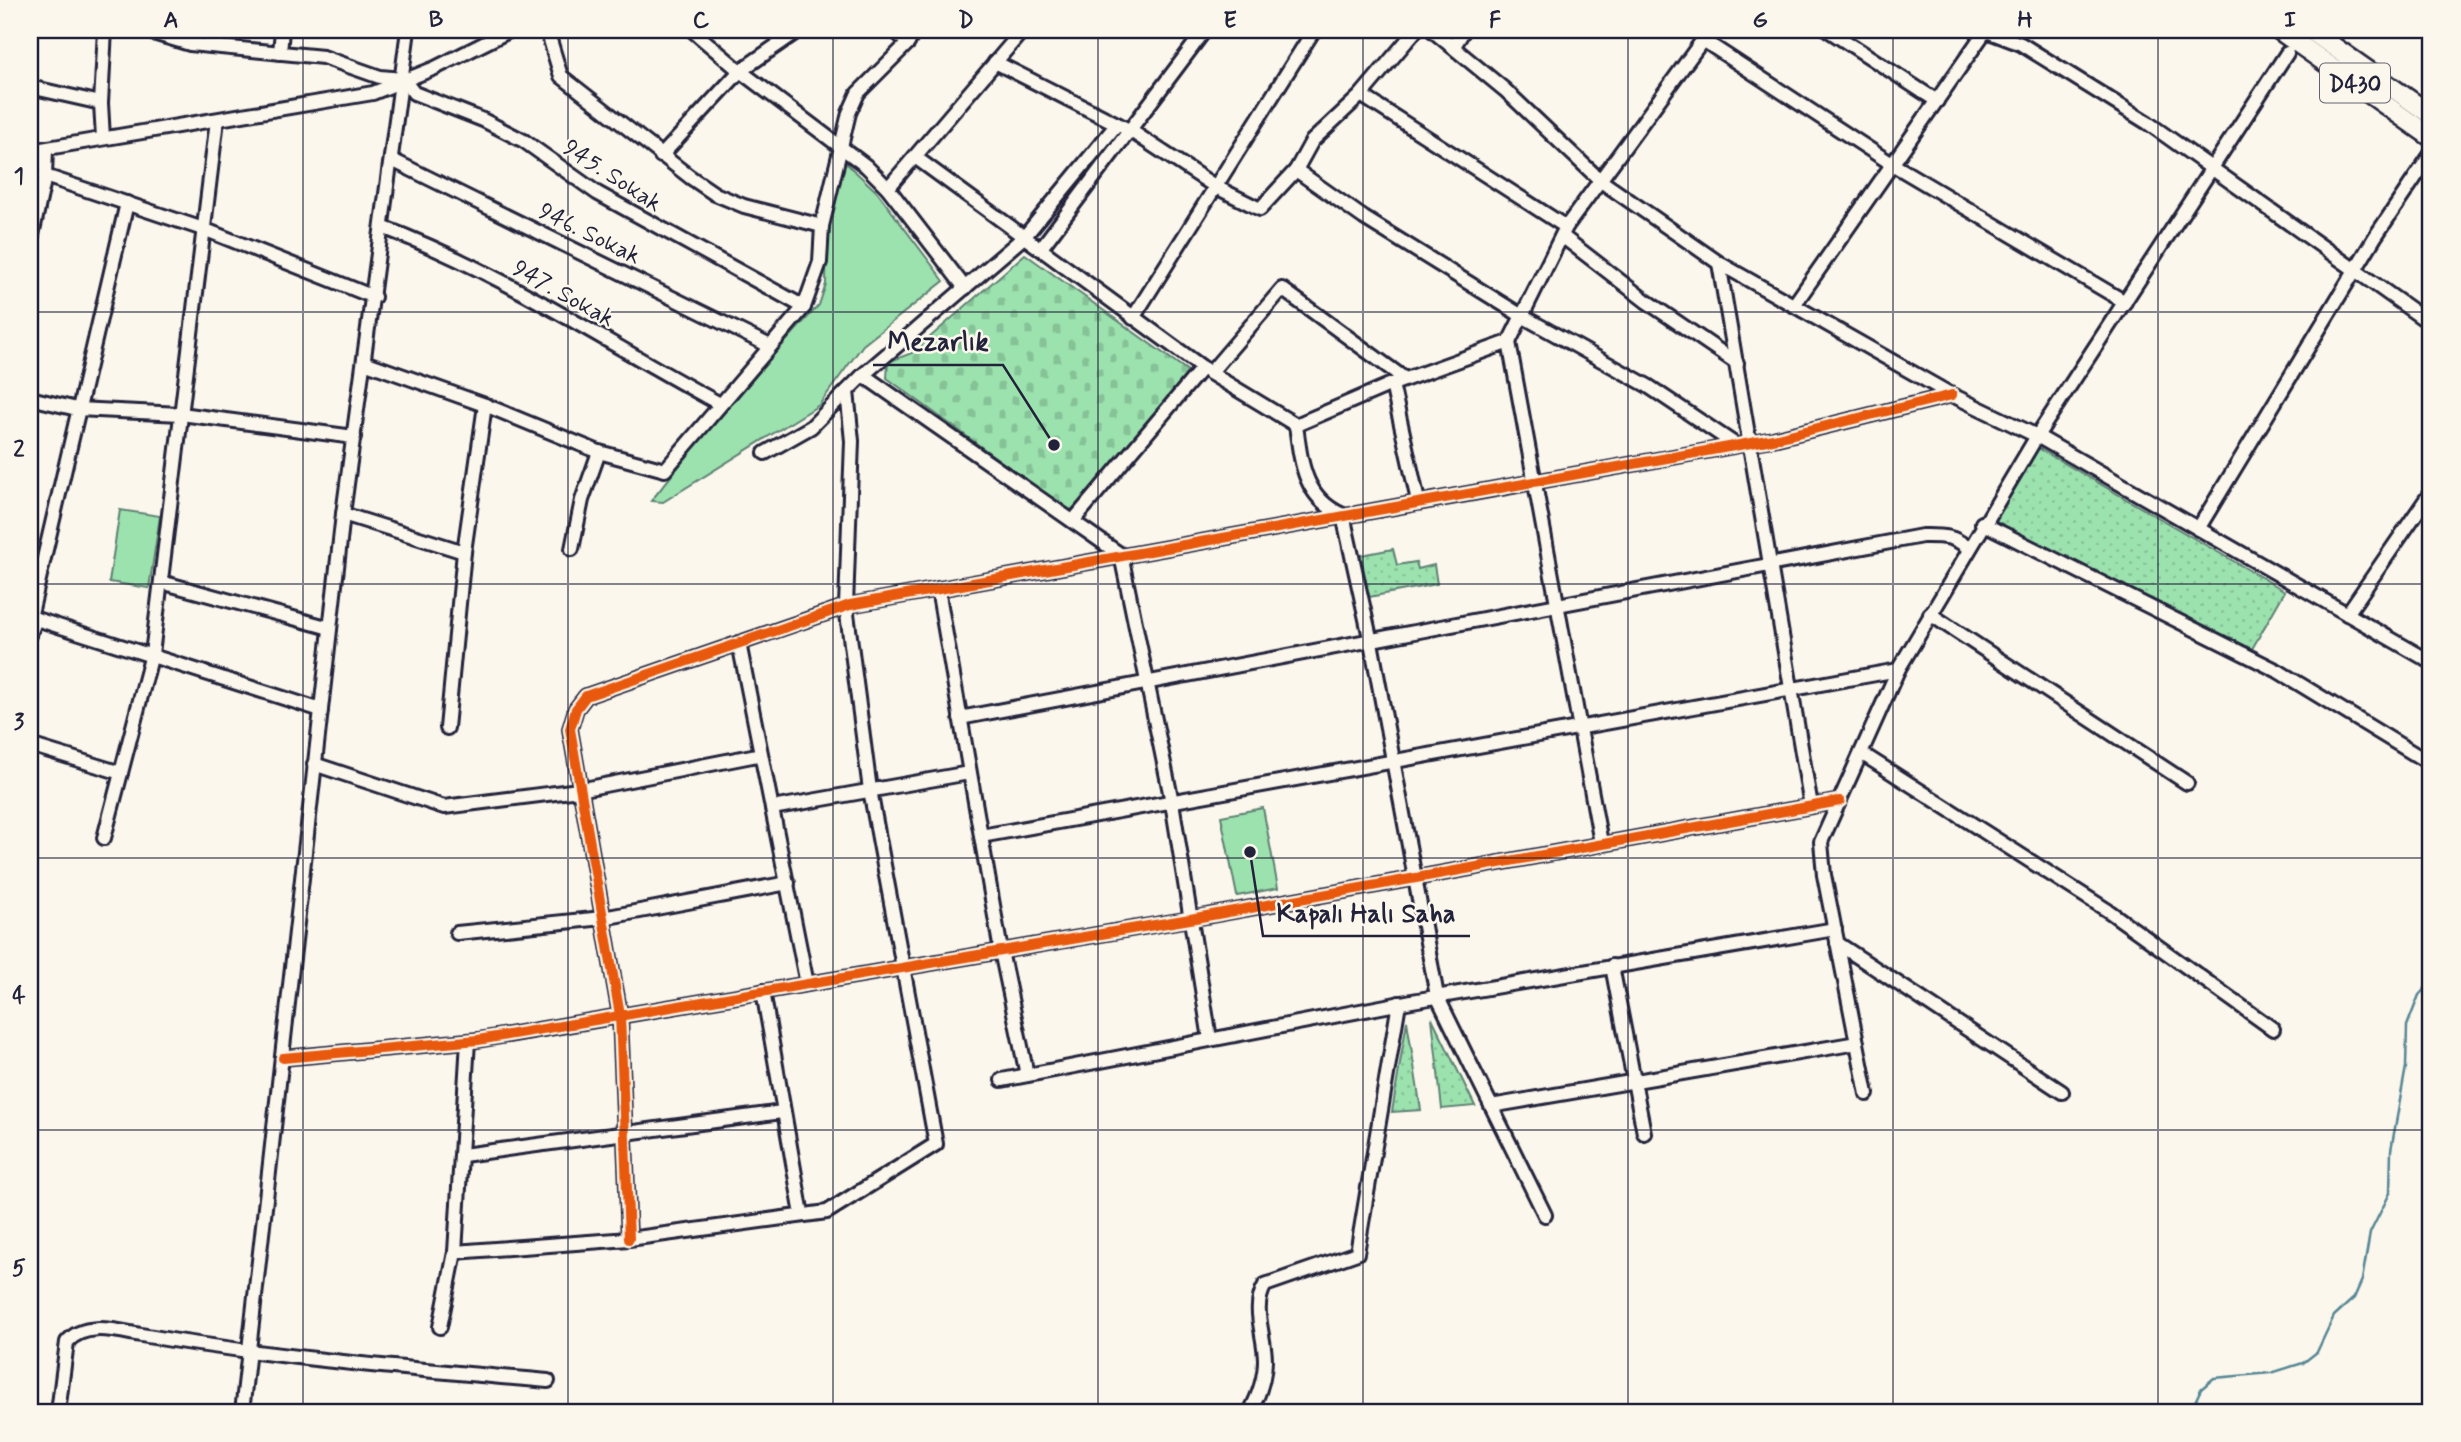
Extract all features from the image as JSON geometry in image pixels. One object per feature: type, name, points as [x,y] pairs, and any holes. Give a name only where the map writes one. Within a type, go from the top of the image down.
[{"type":"highway","name":"D430","points":[[2279,30],[2431,137]]},
{"type":"highway","name":"D430","points":[[2310,30],[2431,115]]},
{"type":"street","points":[[103,138],[101,103],[105,30]]},
{"type":"street","points":[[143,30],[190,44],[323,57],[380,77],[403,79]]},
{"type":"street","points":[[279,53],[282,30]]},
{"type":"street","points":[[243,1412],[343,514],[408,30]]},
{"type":"street","points":[[30,151],[373,93],[435,68],[511,30]]},
{"type":"street","points":[[547,30],[561,76],[661,156],[715,194],[744,206],[822,226]]},
{"type":"street","points":[[692,30],[740,71],[841,146],[888,188],[965,288]]},
{"type":"street","points":[[661,156],[740,71],[799,30]]},
{"type":"street","points":[[894,30],[908,43]]},
{"type":"street","points":[[364,362],[485,405],[599,452],[665,470],[768,345],[804,307],[820,262],[822,226],[849,113],[858,93],[908,43],[915,30]]},
{"type":"street","points":[[888,188],[1023,30]]},
{"type":"street","points":[[1041,248],[1205,30]]},
{"type":"street","points":[[1133,318],[1314,30]]},
{"type":"street","points":[[995,62],[1131,131],[1216,187],[1260,209],[1296,170],[1311,141],[1361,95],[1416,30]]},
{"type":"street","points":[[1432,30],[1505,90],[1601,181],[1719,263],[1952,395],[2037,436],[2431,662]]},
{"type":"street","points":[[1454,46],[1464,30]]},
{"type":"street","points":[[1828,30],[1937,101]]},
{"type":"street","points":[[1794,305],[1985,30],[2021,44],[2148,123],[2431,324]]},
{"type":"street","points":[[1601,843],[1509,342],[1564,232],[1706,35],[1892,164],[2125,302]]},
{"type":"street","points":[[1867,1094],[1837,943],[1821,842],[1898,670],[1982,523],[2287,52]]},
{"type":"street","name":"945. Sokak","points":[[403,79],[414,93],[483,120],[524,141],[597,193],[804,307]]},
{"type":"street","points":[[30,87],[101,103]]},
{"type":"street","points":[[1361,95],[1564,232],[1646,301],[1737,363]]},
{"type":"street","points":[[104,838],[152,654],[217,120]]},
{"type":"street","points":[[765,453],[811,427],[863,375],[1025,236],[1117,124]]},
{"type":"street","points":[[30,244],[45,176],[46,149]]},
{"type":"street","points":[[2198,528],[2354,270],[2431,154]]},
{"type":"street","points":[[915,158],[1206,371],[1296,425]]},
{"type":"street","name":"946. Sokak","points":[[392,160],[768,345]]},
{"type":"street","points":[[1296,170],[1364,218],[1522,316],[1630,375],[1742,444]]},
{"type":"street","points":[[45,176],[205,230],[374,297]]},
{"type":"street","points":[[30,634],[77,409],[127,203]]},
{"type":"street","name":"947. Sokak","points":[[382,227],[444,253],[506,284],[720,404]]},
{"type":"street","points":[[1719,263],[1737,363],[1742,444],[1771,563],[1811,806]]},
{"type":"street","points":[[1073,521],[1282,289],[1398,382],[1418,501]]},
{"type":"street","points":[[1296,425],[1398,382],[1509,342]]},
{"type":"street","points":[[863,375],[1121,555],[1172,802],[1210,1040]]},
{"type":"street","points":[[455,1252],[629,1239],[827,1212],[936,1144],[870,790],[846,606],[852,441],[848,391]]},
{"type":"street","points":[[629,1239],[620,1015],[570,729],[576,709],[586,696],[846,606],[1742,444],[1952,395]]},
{"type":"street","points":[[30,398],[77,409],[181,414],[354,437]]},
{"type":"street","points":[[447,727],[464,552],[485,405]]},
{"type":"street","points":[[1296,425],[1301,461],[1315,496],[1325,507],[1343,515]]},
{"type":"street","points":[[572,549],[582,500],[599,452]]},
{"type":"street","points":[[2347,614],[2431,492]]},
{"type":"street","points":[[343,514],[464,552]]},
{"type":"street","points":[[1343,515],[1371,642],[1391,762],[1437,996],[1545,1215]]},
{"type":"street","points":[[1982,523],[2278,671],[2431,764]]},
{"type":"street","points":[[960,718],[1922,536],[1957,538],[1968,548]]},
{"type":"street","points":[[161,582],[330,628]]},
{"type":"street","points":[[938,589],[1001,951],[1027,1075]]},
{"type":"street","points":[[1930,614],[2187,783]]},
{"type":"street","points":[[32,618],[321,709]]},
{"type":"street","points":[[740,643],[807,984]]},
{"type":"street","points":[[981,836],[1898,670]]},
{"type":"street","points":[[30,744],[121,774]]},
{"type":"street","points":[[1861,753],[2110,912],[2273,1029]]},
{"type":"street","points":[[314,764],[444,807],[579,790],[757,755]]},
{"type":"street","points":[[772,808],[969,773]]},
{"type":"street","points":[[283,1058],[468,1041],[1190,919],[1840,800]]},
{"type":"street","points":[[457,933],[603,918],[788,883]]},
{"type":"street","points":[[1002,1080],[1437,996],[1835,929]]},
{"type":"street","points":[[1837,943],[2062,1092]]},
{"type":"street","points":[[1612,966],[1644,1133]]},
{"type":"street","points":[[763,991],[802,1216]]},
{"type":"street","points":[[1250,1412],[1263,1378],[1265,1359],[1259,1319],[1260,1294],[1265,1285],[1357,1253],[1399,1003]]},
{"type":"street","points":[[440,1327],[455,1252],[468,1041]]},
{"type":"street","points":[[1491,1106],[1857,1043]]},
{"type":"street","points":[[463,1155],[782,1112]]},
{"type":"street","points":[[58,1412],[67,1342],[73,1335],[86,1330],[116,1331],[250,1353],[548,1381]]},
{"type":"green space","points":[[846,163],[877,192],[944,281],[863,345],[819,405],[663,502],[651,501],[729,404],[819,305],[826,284],[827,224]]},
{"type":"green space","points":[[1025,254],[1192,374],[1070,512],[887,378],[888,362],[912,353]]},
{"type":"green space","points":[[2038,448],[2285,591],[2252,649],[1992,520]]},
{"type":"green space","points":[[120,510],[160,516],[149,588],[109,582]]},
{"type":"green space","points":[[1393,549],[1397,565],[1416,562],[1418,569],[1434,565],[1437,584],[1369,597],[1361,555]]},
{"type":"green space","points":[[1263,808],[1278,888],[1237,896],[1221,816]]},
{"type":"green space","points":[[1432,1018],[1475,1106],[1442,1109]]},
{"type":"green space","points":[[1407,1021],[1421,1110],[1392,1112]]},
{"type":"waterway","points":[[2190,1412],[2201,1389],[2214,1378],[2271,1373],[2303,1363],[2317,1352],[2334,1316],[2354,1298],[2362,1280],[2370,1233],[2390,1193],[2391,1150],[2406,1067],[2407,1026],[2419,995],[2431,982]]},
{"type":"cycle path","points":[[629,1239],[620,1015],[570,729],[576,709],[586,696],[850,605],[1773,439],[1952,395]]},
{"type":"cycle path","points":[[283,1058],[478,1040],[1190,919],[1840,801]]},
{"type":"place","name":"Mezarlık","points":[[1054,445]]},
{"type":"place","name":"Kapalı Halı Saha","points":[[1250,852]]}]
